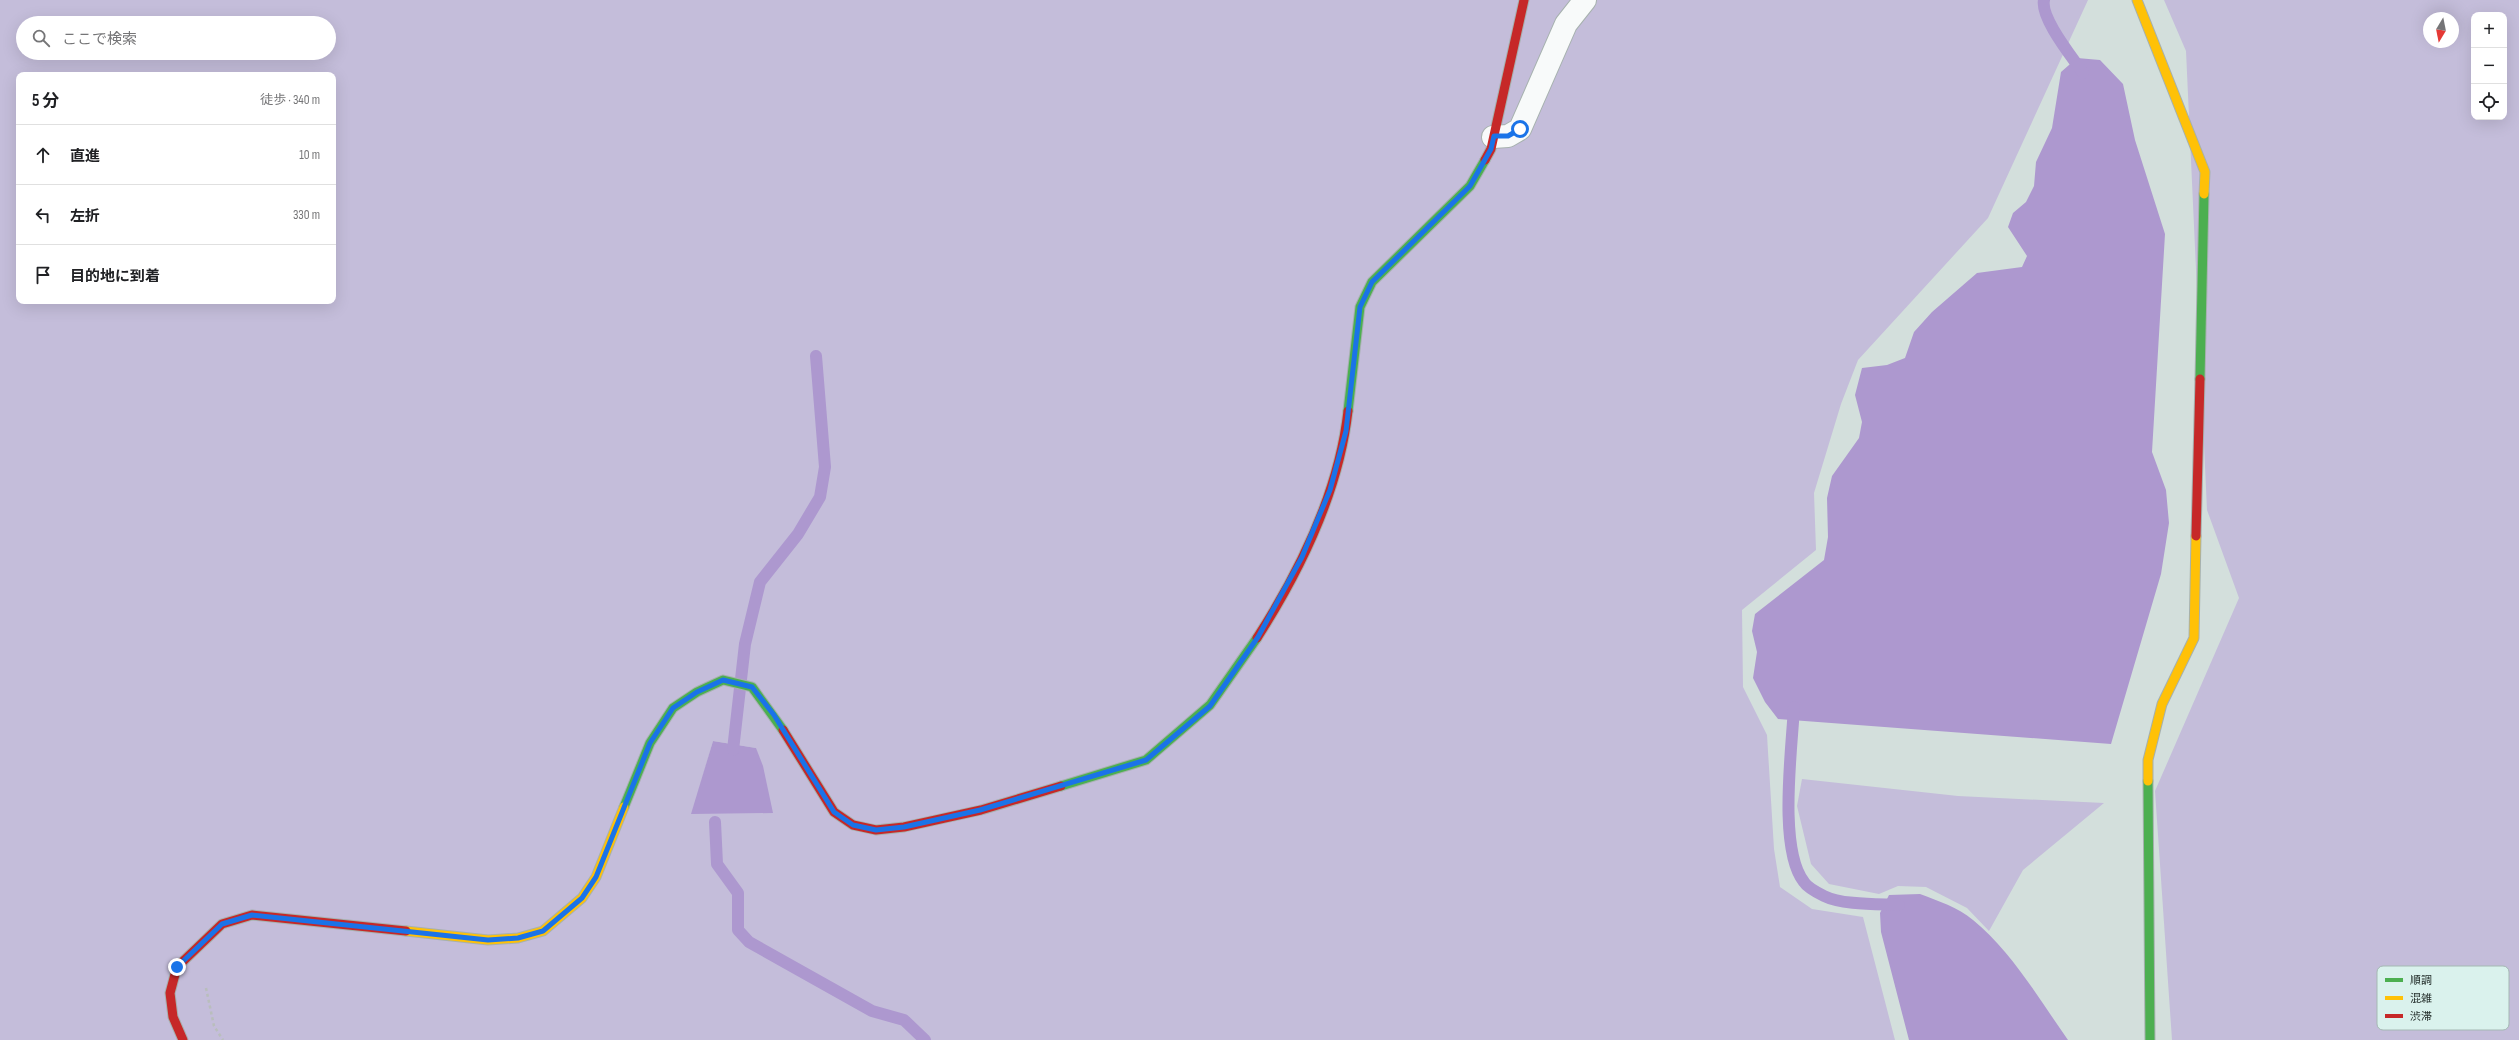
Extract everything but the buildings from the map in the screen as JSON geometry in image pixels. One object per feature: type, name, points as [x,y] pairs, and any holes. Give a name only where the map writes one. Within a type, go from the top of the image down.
[{"type":"street","points":[[183,1040],[173,1017],[170,994],[177,967],[196,947],[222,924],[252,915],[488,940],[518,938],[543,931],[582,898],[596,877],[650,743],[673,708],[697,692],[723,680],[752,687],[774,715],[834,812],[853,825],[876,830],[904,827],[980,810],[1146,760],[1210,706],[1258,637],[1302,557],[1330,490],[1346,431],[1360,307],[1372,282],[1470,186],[1491,149],[1524,0]]},
{"type":"street","points":[[1494,136],[1508,136],[1520,129],[1566,24],[1585,0]]},
{"type":"street","points":[[2137,0],[2205,172],[2194,638],[2162,704],[2148,760],[2150,1040]]},
{"type":"path","points":[[196,947],[214,1026],[223,1040]]},
{"type":"shaded area","points":[[0,0],[2088,0],[1988,218],[1858,360],[1841,404],[1814,493],[1816,550],[1742,610],[1743,687],[1767,735],[1774,849],[1780,887],[1812,909],[1863,917],[1895,1040],[0,1040]],"holes":[[[713,741],[756,748],[692,814]]]},
{"type":"shaded area","points":[[2164,0],[2519,0],[2519,1040],[2172,1040],[2155,791],[2239,598],[2207,510],[2186,51]]},
{"type":"shaded area","points":[[2077,58],[2100,60],[2123,84],[2135,140],[2165,234],[2152,452],[2166,490],[2169,523],[2161,574],[2111,744],[1778,719],[1765,702],[1753,678],[1757,652],[1752,631],[1755,614],[1824,560],[1828,537],[1827,498],[1832,476],[1859,438],[1862,422],[1855,395],[1862,368],[1887,365],[1905,358],[1914,332],[1932,312],[1977,273],[2022,267],[2027,256],[2008,227],[2013,213],[2026,202],[2034,186],[2036,162],[2052,128],[2061,72]]},
{"type":"shaded area","points":[[713,741],[756,748],[763,766],[773,813],[691,814]]},
{"type":"shaded area","points":[[1802,779],[1958,796],[2104,803],[2023,870],[1989,931],[1967,908],[1926,887],[1898,886],[1879,894],[1829,884],[1811,864],[1797,806]]},
{"type":"shaded area","points":[[1920,894],[1961,911],[1987,933],[2013,961],[2068,1040],[1909,1040],[1881,932],[1880,913],[1889,895]]},
{"type":"waterway","points":[[2044,0],[2044,8],[2052,27],[2083,73]]},
{"type":"waterway","points":[[733,750],[745,644],[760,582],[798,534],[820,497],[825,467],[816,356]]},
{"type":"waterway","points":[[1794,707],[1788,798],[1791,846],[1796,867],[1804,882],[1808,886],[1816,892],[1832,899],[1860,904],[1899,905]]},
{"type":"waterway","points":[[715,822],[717,864],[738,893],[738,930],[749,942],[872,1011],[904,1020],[925,1040]]},
{"type":"traffic: fast","points":[[1348,411],[1360,307],[1372,282],[1470,186],[1485,160]]},
{"type":"traffic: fast","points":[[2200,379],[2204,194]]},
{"type":"traffic: fast","points":[[1061,786],[1146,760],[1210,705],[1257,638]]},
{"type":"traffic: fast","points":[[624,807],[650,743],[673,708],[697,692],[723,680],[752,687],[783,730]]},
{"type":"traffic: fast","points":[[2148,781],[2150,1040]]},
{"type":"traffic: slow","points":[[2137,0],[2205,172],[2204,194]]},
{"type":"traffic: slow","points":[[2148,781],[2148,760],[2162,704],[2194,638],[2196,536]]},
{"type":"traffic: slow","points":[[406,931],[488,940],[518,938],[543,931],[582,898],[596,877],[624,807]]},
{"type":"traffic: jam","points":[[1485,160],[1491,149],[1524,0]]},
{"type":"traffic: jam","points":[[2196,536],[2200,379]]},
{"type":"traffic: jam","points":[[1257,638],[1288,586],[1327,500],[1336,471],[1348,411]]},
{"type":"traffic: jam","points":[[783,730],[834,812],[853,825],[876,830],[904,827],[981,810],[1061,786]]},
{"type":"traffic: jam","points":[[183,1040],[173,1017],[170,993],[177,967],[222,924],[252,915],[406,931]]},
{"type":"route","points":[[177,967],[196,947],[222,924],[252,915],[488,940],[518,938],[543,931],[563,916],[582,898],[596,877],[650,743],[673,708],[697,692],[723,680],[752,687],[774,715],[834,812],[853,825],[876,830],[904,827],[980,810],[1146,760],[1178,735],[1210,706],[1258,637],[1302,557],[1330,490],[1346,431],[1360,307],[1372,282],[1470,186],[1491,149],[1494,136],[1508,136],[1520,129]]}]
